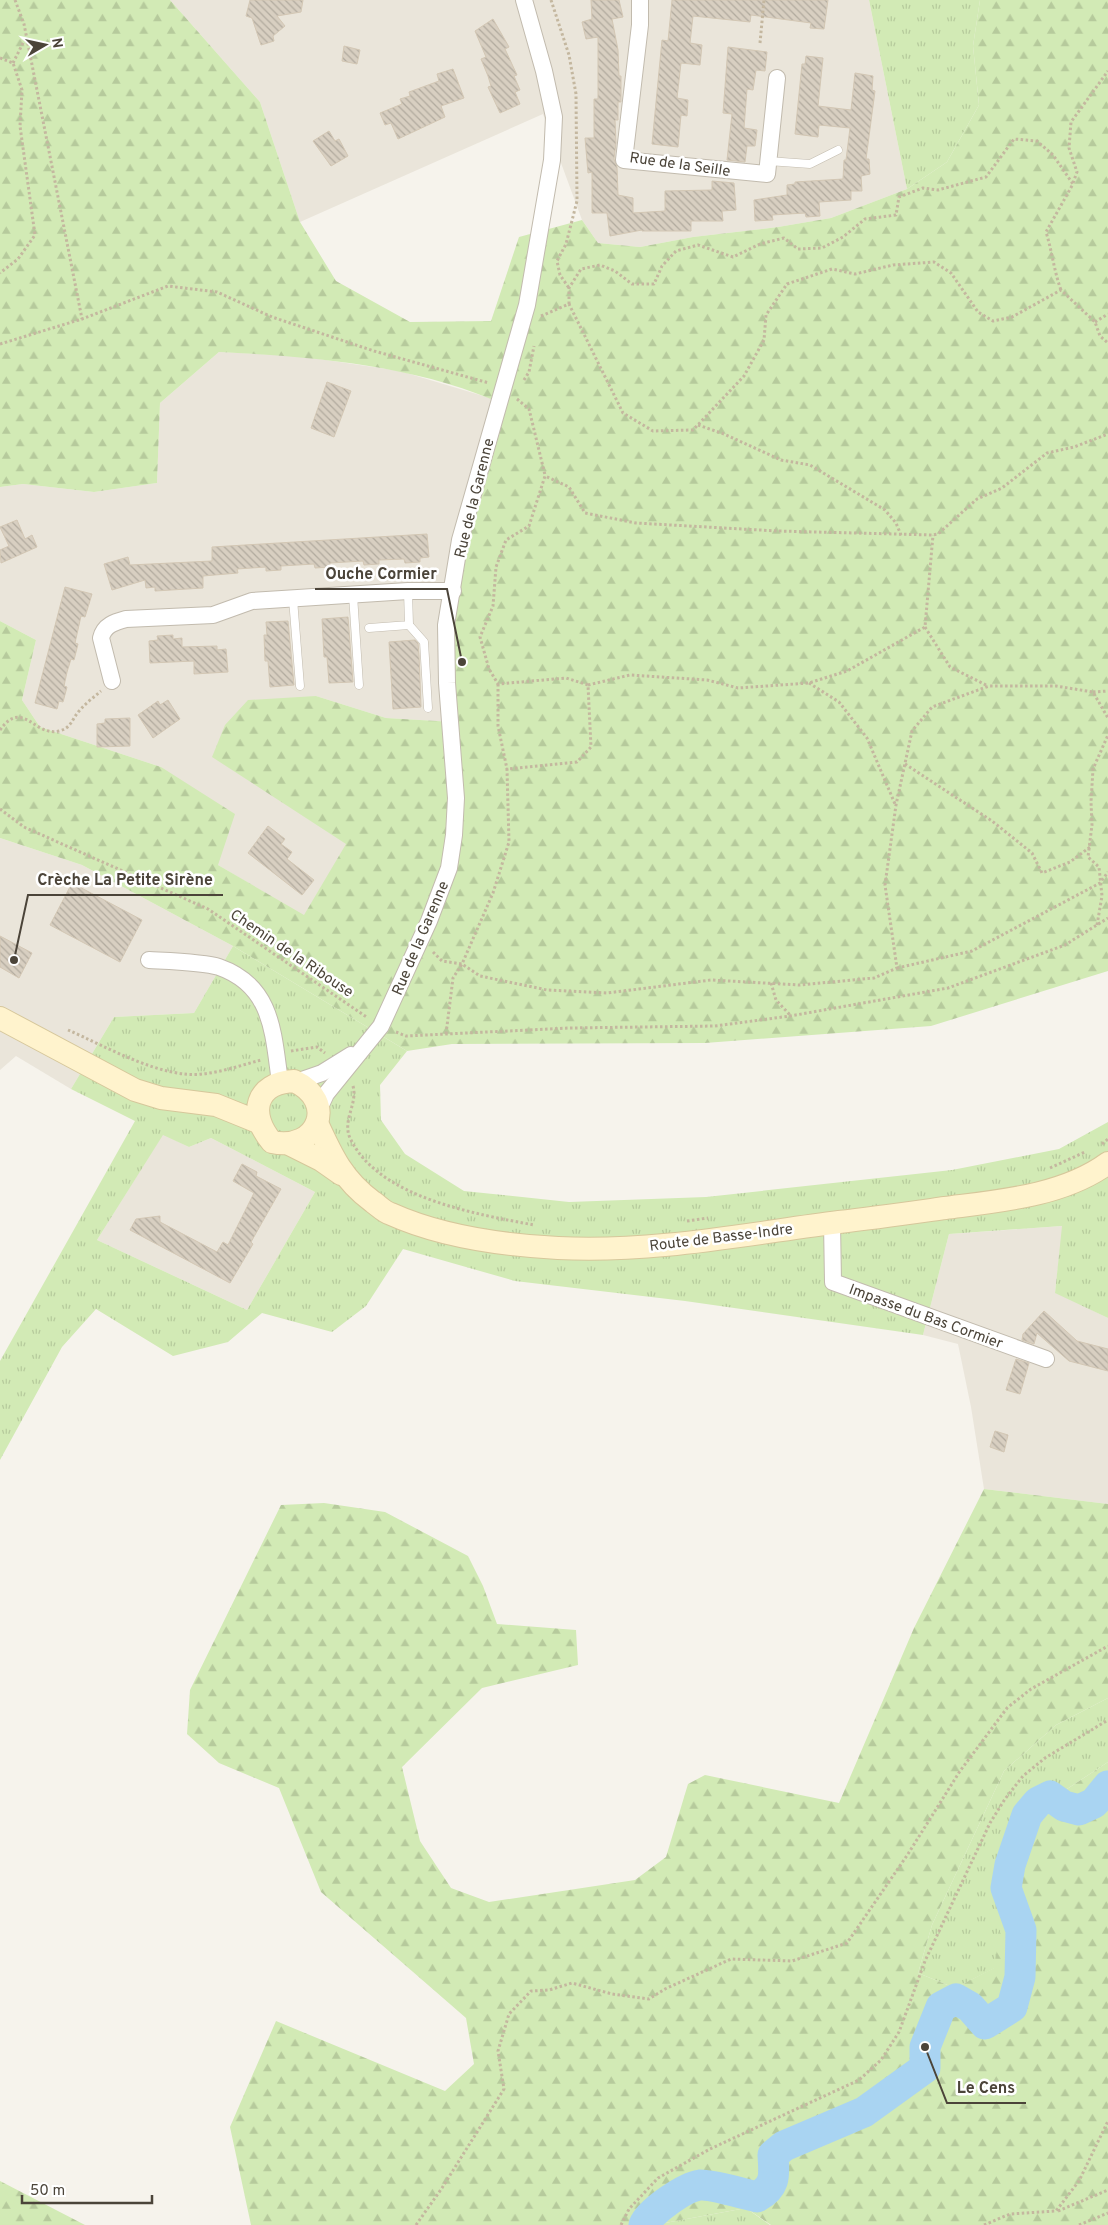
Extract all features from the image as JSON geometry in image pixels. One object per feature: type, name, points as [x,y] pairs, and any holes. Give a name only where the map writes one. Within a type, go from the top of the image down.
[{"type":"main road","points":[[0,1018],[135,1090],[161,1098],[216,1105],[258,1122]]},
{"type":"main road","points":[[216,1105],[280,1086],[304,1085],[311,1092],[318,1116],[309,1134],[300,1141],[290,1144],[272,1142],[258,1122],[256,1110],[260,1098],[280,1086]]},
{"type":"main road","name":"Route de Basse-Indre","points":[[318,1116],[344,1176]]},
{"type":"main road","name":"Route de Basse-Indre","points":[[290,1144],[321,1160],[344,1176],[358,1191],[388,1214],[428,1228],[473,1238],[540,1246],[618,1249],[673,1244],[998,1201],[1054,1188],[1079,1179],[1099,1153]]},
{"type":"street","name":"Rue de la Garenne","points":[[318,1116],[326,1094],[365,1045],[374,1022],[420,941],[449,868],[454,835],[456,798],[446,683],[446,625],[460,540],[527,305],[552,160],[554,117],[544,71],[524,0]]},
{"type":"street","name":"Rue de la Seille","points":[[640,0],[640,25],[624,160],[767,174],[768,161]]},
{"type":"street","points":[[768,161],[777,78]]},
{"type":"street","points":[[112,681],[100,638],[102,633],[112,623],[126,619],[213,615],[252,602],[408,591],[453,591]]},
{"type":"street","points":[[149,960],[218,966],[250,984],[262,1000],[270,1016],[280,1086]]},
{"type":"street","name":"Rue de la Garenne","points":[[280,1086],[322,1073],[365,1045]]},
{"type":"street","name":"Impasse du Bas Cormier","points":[[832,1223],[833,1282],[1046,1359]]},
{"type":"lane","points":[[768,161],[810,164],[838,150]]},
{"type":"lane","points":[[408,591],[409,625],[424,642],[428,708]]},
{"type":"lane","points":[[353,595],[359,685]]},
{"type":"lane","points":[[293,599],[300,686]]},
{"type":"lane","points":[[368,628],[409,625]]},
{"type":"path","points":[[15,0],[27,36],[82,319]]},
{"type":"path","points":[[760,43],[764,0]]},
{"type":"path","points":[[0,274],[18,259],[35,235],[20,126],[22,90],[13,63],[27,36]]},
{"type":"path","points":[[0,58],[13,63]]},
{"type":"path","points":[[1108,71],[1071,122],[1069,148],[1077,172],[1073,184],[1046,232],[1052,252],[1054,273],[1061,290],[1096,322],[1100,336],[1108,342]]},
{"type":"path","points":[[1061,290],[1012,317],[993,321],[978,312],[951,273],[934,262],[893,265],[855,274],[832,269],[787,284],[766,315],[764,340],[744,376],[693,430],[653,431],[623,413],[569,304],[570,288],[580,269],[600,265],[615,271],[632,284],[654,284],[662,266],[676,251],[698,245],[733,256],[760,244],[784,238],[798,250],[822,248],[843,237],[865,219],[896,215],[899,197],[923,188],[938,190],[986,177],[1014,139],[1037,141],[1053,155],[1073,184]]},
{"type":"path","points":[[0,344],[82,319],[168,286],[217,292],[272,317],[374,351],[503,387],[519,387],[529,372],[535,342]]},
{"type":"path","points":[[538,325],[540,316],[569,304]]},
{"type":"path","points":[[1096,322],[1108,314]]},
{"type":"path","points":[[446,1034],[452,978],[462,964],[493,893],[508,842],[507,769],[498,726],[498,684],[489,669],[480,637],[493,606],[496,567],[506,540],[529,526],[545,476],[529,409],[503,387]]},
{"type":"path","points":[[698,425],[724,434],[780,460],[810,465],[885,510],[896,523],[901,535]]},
{"type":"path","points":[[545,476],[569,487],[585,513],[636,523],[777,531],[933,535],[938,534],[977,499],[1002,488],[1048,453],[1074,448],[1108,434]]},
{"type":"path","points":[[933,535],[925,627],[950,667],[989,686]]},
{"type":"path","points":[[498,684],[566,678],[588,685],[630,675],[707,680],[738,688],[809,683],[848,671],[925,627]]},
{"type":"path","points":[[0,730],[6,722],[15,717],[22,717],[42,729],[58,732],[71,726],[79,711],[112,681]]},
{"type":"path","points":[[809,683],[839,702],[867,738],[896,805]]},
{"type":"path","points":[[507,769],[577,762],[591,747],[588,685]]},
{"type":"path","points":[[897,968],[886,885],[896,805],[912,731],[932,707],[989,686],[1056,686],[1093,692],[1108,692]]},
{"type":"path","points":[[1093,692],[1108,718]]},
{"type":"path","points":[[1097,926],[1100,914],[1099,867],[1088,858],[1093,769],[1108,735]]},
{"type":"path","points":[[904,764],[992,821],[1032,853],[1042,873],[1070,862],[1090,847]]},
{"type":"path","name":"Chemin de la Ribouse","points":[[0,810],[24,827],[208,910],[374,1022],[406,1036],[569,1028],[715,1026],[790,1016],[948,988],[1065,945],[1108,918]]},
{"type":"path","points":[[420,941],[442,961],[462,964],[480,976],[547,990],[607,993],[711,980],[800,985],[874,978],[897,968],[972,951],[1100,883],[1108,872]]},
{"type":"path","points":[[771,983],[776,1000],[790,1016]]},
{"type":"path","points":[[363,1023],[374,1022],[372,1009]]},
{"type":"path","points":[[67,1030],[159,1069],[183,1074],[201,1074],[224,1070],[306,1047],[317,1047],[326,1053],[333,1048]]},
{"type":"path","points":[[345,1072],[354,1088],[354,1101],[348,1120],[350,1137],[365,1158],[383,1175],[401,1188],[474,1214],[538,1226]]},
{"type":"path","points":[[1041,1171],[1099,1153],[1108,1139]]},
{"type":"path","points":[[681,1222],[710,1218]]},
{"type":"path","points":[[416,2225],[442,2188],[504,2089],[498,2051],[509,2014],[531,1991],[549,1990],[572,1983],[612,1994],[649,1999],[665,1989],[731,1959],[792,1961],[847,1942],[908,1854],[960,1771],[1007,1708],[1031,1689],[1108,1646]]},
{"type":"path","points":[[621,2225],[629,2209],[658,2178],[710,2149],[859,2080],[881,2060],[899,2032],[925,1961],[990,1823],[1004,1799],[1022,1776],[1045,1758],[1108,1720]]},
{"type":"path","points":[[1056,2211],[1079,2181],[1108,2121]]},
{"type":"path","points":[[984,2225],[1010,2214],[1056,2211],[1108,2190]]},
{"type":"path","points":[[1079,2225],[1108,2213]]},
{"type":"shaded area","points":[[170,0],[869,0],[907,189],[831,218],[778,227],[693,237],[640,247],[598,243],[582,220],[543,114],[300,222],[260,102]]},
{"type":"shaded area","points":[[219,352],[299,356],[400,371],[490,398],[507,406],[455,590],[454,722],[386,718],[316,696],[213,757],[347,844],[304,916],[218,865],[161,767],[40,727],[22,700],[36,640],[0,621],[0,487],[23,484],[94,492],[157,483],[160,403]]},
{"type":"shaded area","points":[[0,838],[82,865],[233,946],[194,1013],[114,1017],[71,1089],[16,1056],[0,1070]]},
{"type":"shaded area","points":[[163,1134],[189,1147],[211,1138],[315,1192],[247,1310],[97,1240]]},
{"type":"shaded area","points":[[1063,1226],[1055,1292],[1108,1318],[1108,1504],[984,1489],[971,1407],[958,1344],[923,1335],[949,1234]]},
{"type":"green space","points":[[0,0],[170,0],[260,102],[300,222],[336,281],[410,322],[491,321],[519,237],[582,220],[598,243],[640,247],[693,237],[778,227],[831,218],[907,189],[947,162],[979,105],[973,46],[980,0],[1108,0],[1108,971],[931,1026],[705,1043],[452,1044],[407,1051],[233,946],[82,865],[0,838],[0,621],[36,640],[22,700],[40,727],[161,767],[235,814],[218,865],[304,915],[346,844],[212,757],[225,725],[248,700],[316,696],[386,718],[454,722],[455,590],[507,406],[473,392],[403,372],[329,360],[219,352],[160,403],[157,483],[94,492],[23,484],[0,487]]},
{"type":"green space","points":[[869,0],[980,0],[973,46],[979,105],[947,162],[907,189]]},
{"type":"green space","points":[[233,946],[407,1051],[380,1085],[381,1120],[405,1154],[464,1191],[569,1202],[706,1197],[952,1170],[1059,1149],[1108,1122],[1108,1318],[1055,1293],[1062,1226],[949,1234],[923,1335],[685,1301],[515,1281],[403,1249],[366,1306],[332,1332],[262,1313],[228,1342],[173,1356],[96,1309],[62,1347],[0,1460],[0,1361],[135,1121],[71,1089],[114,1017],[194,1013]],"holes":[[[163,1135],[189,1147],[211,1138],[315,1192],[247,1310],[97,1240]]]},
{"type":"green space","points":[[984,1489],[1108,1504],[1108,1698],[1056,1725],[1004,1771],[932,1925],[918,1973],[955,1988],[994,1968],[1012,1859],[1067,1789],[1108,1762],[1108,2225],[771,2225],[746,2208],[654,2225],[251,2225],[230,2127],[276,2021],[445,2091],[474,2064],[466,2018],[321,1892],[279,1788],[219,1763],[187,1734],[190,1690],[281,1505],[324,1503],[385,1512],[468,1556],[483,1586],[497,1624],[576,1630],[578,1665],[482,1688],[402,1767],[420,1841],[451,1888],[489,1902],[635,1880],[666,1857],[688,1784],[705,1775],[839,1803],[914,1628]]},
{"type":"green space","points":[[1108,1698],[1108,1762],[1067,1789],[1012,1859],[995,1968],[955,1988],[918,1973],[932,1925],[1004,1771],[1056,1725]]},
{"type":"green space","points":[[0,2181],[85,2225],[0,2225]]},
{"type":"green space","points":[[746,2208],[770,2225],[654,2225]]},
{"type":"building","points":[[250,0],[303,0],[301,12],[277,16],[285,26],[273,36],[274,41],[261,45],[252,18],[246,16]]},
{"type":"building","points":[[591,0],[619,0],[623,17],[612,19],[618,50],[619,76],[621,76],[621,102],[618,102],[618,120],[615,120],[616,143],[614,159],[617,167],[618,195],[633,198],[633,213],[665,211],[665,191],[712,190],[712,181],[734,183],[736,210],[722,211],[723,221],[691,221],[691,231],[642,230],[610,236],[607,213],[592,213],[592,172],[588,173],[585,138],[594,138],[594,99],[598,99],[598,37],[586,39],[582,22],[592,19]]},
{"type":"building","points":[[672,0],[828,0],[824,29],[810,28],[811,23],[751,15],[750,22],[693,16],[690,43],[702,45],[700,65],[681,63],[677,98],[688,100],[687,116],[681,115],[678,147],[652,144],[662,40],[668,41]]},
{"type":"building","points":[[493,19],[509,47],[505,49],[517,75],[514,76],[520,90],[515,92],[520,104],[500,113],[488,87],[491,86],[481,59],[486,57],[475,31]]},
{"type":"building","points":[[344,46],[360,50],[357,64],[342,61]]},
{"type":"building","points":[[728,47],[767,52],[765,71],[756,70],[753,90],[747,89],[744,128],[757,130],[755,146],[747,146],[745,162],[727,160],[732,114],[723,113]]},
{"type":"building","points":[[806,56],[823,58],[818,106],[851,110],[855,73],[873,76],[872,90],[875,91],[866,159],[869,159],[870,174],[861,176],[862,191],[851,191],[851,200],[819,202],[820,216],[806,217],[805,213],[772,215],[773,220],[755,221],[754,200],[787,195],[787,185],[795,184],[795,182],[843,179],[844,160],[846,160],[850,128],[819,125],[818,137],[795,134],[802,64],[805,64]]},
{"type":"building","points":[[453,69],[464,98],[441,106],[445,117],[398,139],[391,123],[385,125],[380,113],[402,104],[400,99],[410,96],[409,92],[439,81],[437,74]]},
{"type":"building","points":[[329,131],[335,141],[339,139],[348,156],[331,166],[313,141]]},
{"type":"building","points":[[327,382],[351,391],[334,437],[311,428]]},
{"type":"building","points":[[17,520],[25,539],[32,535],[37,547],[1,563],[0,550],[9,546],[0,527]]},
{"type":"building","points":[[427,534],[429,557],[420,558],[420,562],[405,563],[404,559],[379,560],[379,564],[364,565],[363,561],[330,563],[330,567],[315,568],[314,564],[281,566],[281,570],[266,571],[266,567],[237,569],[238,573],[203,576],[203,588],[155,591],[155,587],[146,588],[145,580],[112,590],[104,564],[128,557],[130,565],[212,561],[212,547]]},
{"type":"building","points":[[65,587],[92,594],[85,617],[81,616],[75,643],[78,644],[74,660],[71,659],[67,672],[64,686],[67,687],[63,702],[59,701],[57,709],[35,703]]},
{"type":"building","points":[[348,617],[353,682],[329,683],[327,657],[324,657],[322,619]]},
{"type":"building","points":[[288,621],[294,685],[270,687],[268,661],[265,661],[264,635],[267,635],[266,622]]},
{"type":"building","points":[[173,635],[173,639],[182,638],[182,647],[217,646],[217,650],[226,649],[228,672],[194,674],[194,661],[150,663],[149,641],[158,640],[157,636]]},
{"type":"building","points":[[415,640],[418,643],[421,707],[393,709],[389,642]]},
{"type":"building","points":[[168,700],[180,719],[153,738],[138,715],[158,701],[160,705]]},
{"type":"building","points":[[130,718],[130,746],[97,747],[97,724],[105,723],[105,719]]},
{"type":"building","points":[[268,826],[285,839],[281,844],[292,852],[287,859],[314,880],[302,895],[248,853]]},
{"type":"building","points":[[72,883],[142,920],[120,962],[50,925]]},
{"type":"building","points":[[0,936],[32,953],[19,978],[0,967]]},
{"type":"building","points":[[242,1164],[257,1172],[256,1176],[281,1189],[251,1242],[253,1244],[230,1283],[130,1230],[136,1219],[160,1216],[160,1222],[217,1252],[223,1242],[228,1245],[254,1193],[233,1181]]},
{"type":"building","points":[[1044,1311],[1077,1341],[1108,1349],[1108,1371],[1069,1361],[1037,1333],[1034,1344],[1022,1340],[1023,1334]]},
{"type":"building","points":[[1016,1359],[1029,1363],[1020,1394],[1006,1390]]},
{"type":"building","points":[[995,1431],[1008,1435],[1004,1452],[990,1447]]},
{"type":"waterway","points":[[644,2225],[668,2201],[686,2190],[700,2185],[757,2197],[763,2193],[773,2179],[773,2155],[784,2146],[864,2112],[925,2068],[925,2047],[941,2007],[956,1999],[970,2007],[985,2024],[1012,2007],[1020,1977],[1021,1930],[1006,1888],[1010,1865],[1027,1815],[1038,1802],[1050,1796],[1064,1806],[1079,1810],[1094,1803],[1108,1786]]},
{"type":"place","name":"Ouche Cormier","points":[[462,662]]},
{"type":"place","name":"Crèche La Petite Sirène","points":[[14,960]]},
{"type":"place","name":"Le Cens","points":[[925,2047]]}]
